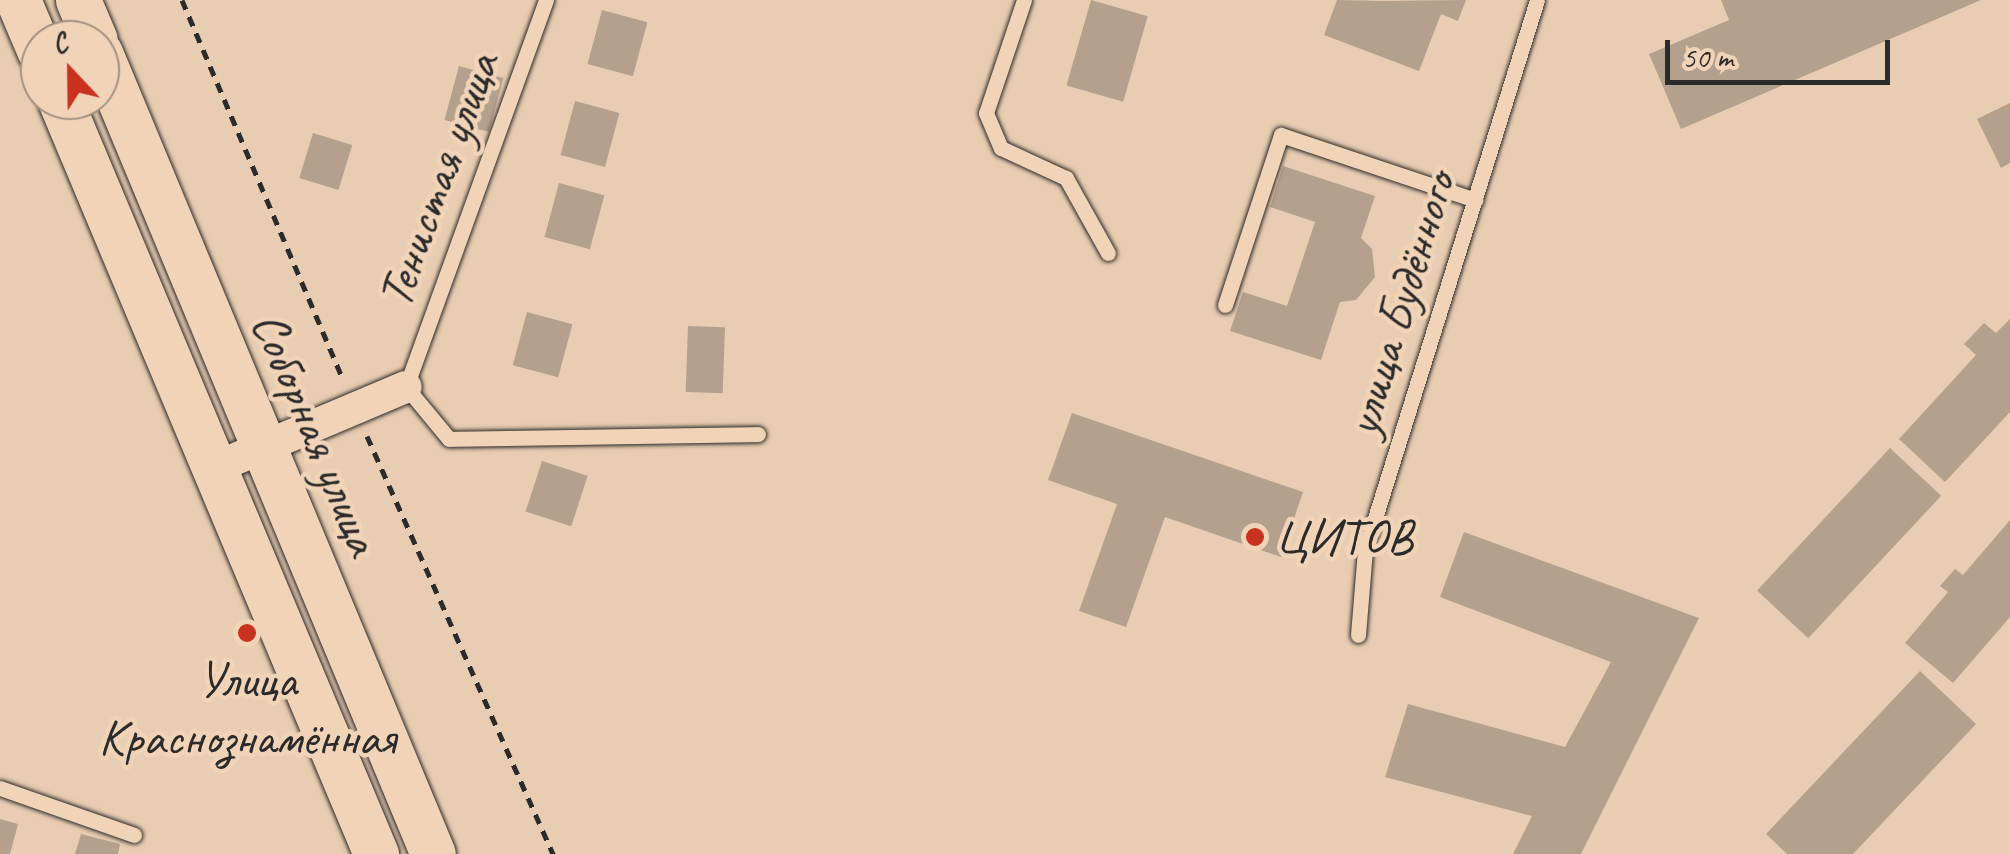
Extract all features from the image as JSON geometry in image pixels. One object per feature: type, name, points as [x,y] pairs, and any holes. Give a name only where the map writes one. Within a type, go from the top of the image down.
[{"type":"street","name":"Соборная улица","points":[[120,101],[433,854]]},
{"type":"street","points":[[68,120],[376,854]]},
{"type":"street","points":[[214,468],[406,387]]},
{"type":"lane","name":"Тенистая улица","points":[[406,387],[546,0]]},
{"type":"lane","points":[[1024,0],[986,113],[1001,148],[1066,178],[1108,253]]},
{"type":"lane","name":"улица Будённого","points":[[1358,634],[1365,550],[1537,0]]},
{"type":"lane","points":[[1225,304],[1281,136],[1475,200]]},
{"type":"lane","points":[[406,387],[449,440],[758,434]]},
{"type":"lane","points":[[0,788],[134,835]]},
{"type":"building","points":[[1091,0],[1148,16],[1123,102],[1066,86]]},
{"type":"building","points":[[1337,0],[1466,0],[1458,21],[1441,14],[1419,71],[1324,35]]},
{"type":"building","points":[[1721,0],[1981,0],[1681,129],[1649,54],[1729,20]]},
{"type":"building","points":[[602,10],[647,22],[633,76],[588,64]]},
{"type":"building","points":[[459,66],[503,78],[489,132],[445,120]]},
{"type":"building","points":[[575,101],[619,113],[605,167],[561,155]]},
{"type":"building","points":[[2010,103],[2010,163],[2001,168],[1977,119]]},
{"type":"building","points":[[313,133],[352,145],[338,190],[299,178]]},
{"type":"building","points":[[1283,166],[1375,196],[1361,238],[1372,249],[1375,277],[1356,300],[1340,302],[1321,360],[1230,331],[1243,292],[1287,306],[1315,222],[1270,207]]},
{"type":"building","points":[[559,183],[604,195],[590,249],[545,237]]},
{"type":"building","points":[[527,312],[572,324],[558,377],[513,365]]},
{"type":"building","points":[[2010,319],[2010,412],[1945,482],[1899,439],[1976,355],[1964,344],[1984,323],[1996,333]]},
{"type":"building","points":[[688,326],[725,327],[723,393],[686,392]]},
{"type":"building","name":"ЦИТОВ","points":[[1072,413],[1303,492],[1281,557],[1165,517],[1126,627],[1079,611],[1117,504],[1048,480]]},
{"type":"building","points":[[1890,448],[1941,496],[1808,638],[1757,591]]},
{"type":"building","points":[[542,461],[588,476],[571,526],[526,511]]},
{"type":"building","points":[[2010,520],[2010,617],[1953,683],[1905,643],[1948,592],[1940,586],[1955,569],[1963,575]]},
{"type":"building","points":[[1464,532],[1699,618],[1581,854],[1513,854],[1532,816],[1385,777],[1408,704],[1565,747],[1611,662],[1440,597]]},
{"type":"building","points":[[1920,671],[1976,724],[1853,854],[1787,854],[1766,834]]},
{"type":"building","points":[[0,819],[18,824],[10,854],[0,854]]},
{"type":"building","points":[[81,834],[120,844],[118,854],[75,854]]},
{"type":"place","name":"ЦИТОВ","points":[[1255,537]]},
{"type":"place","name":"Улица Краснознамённая","points":[[247,633]]}]
